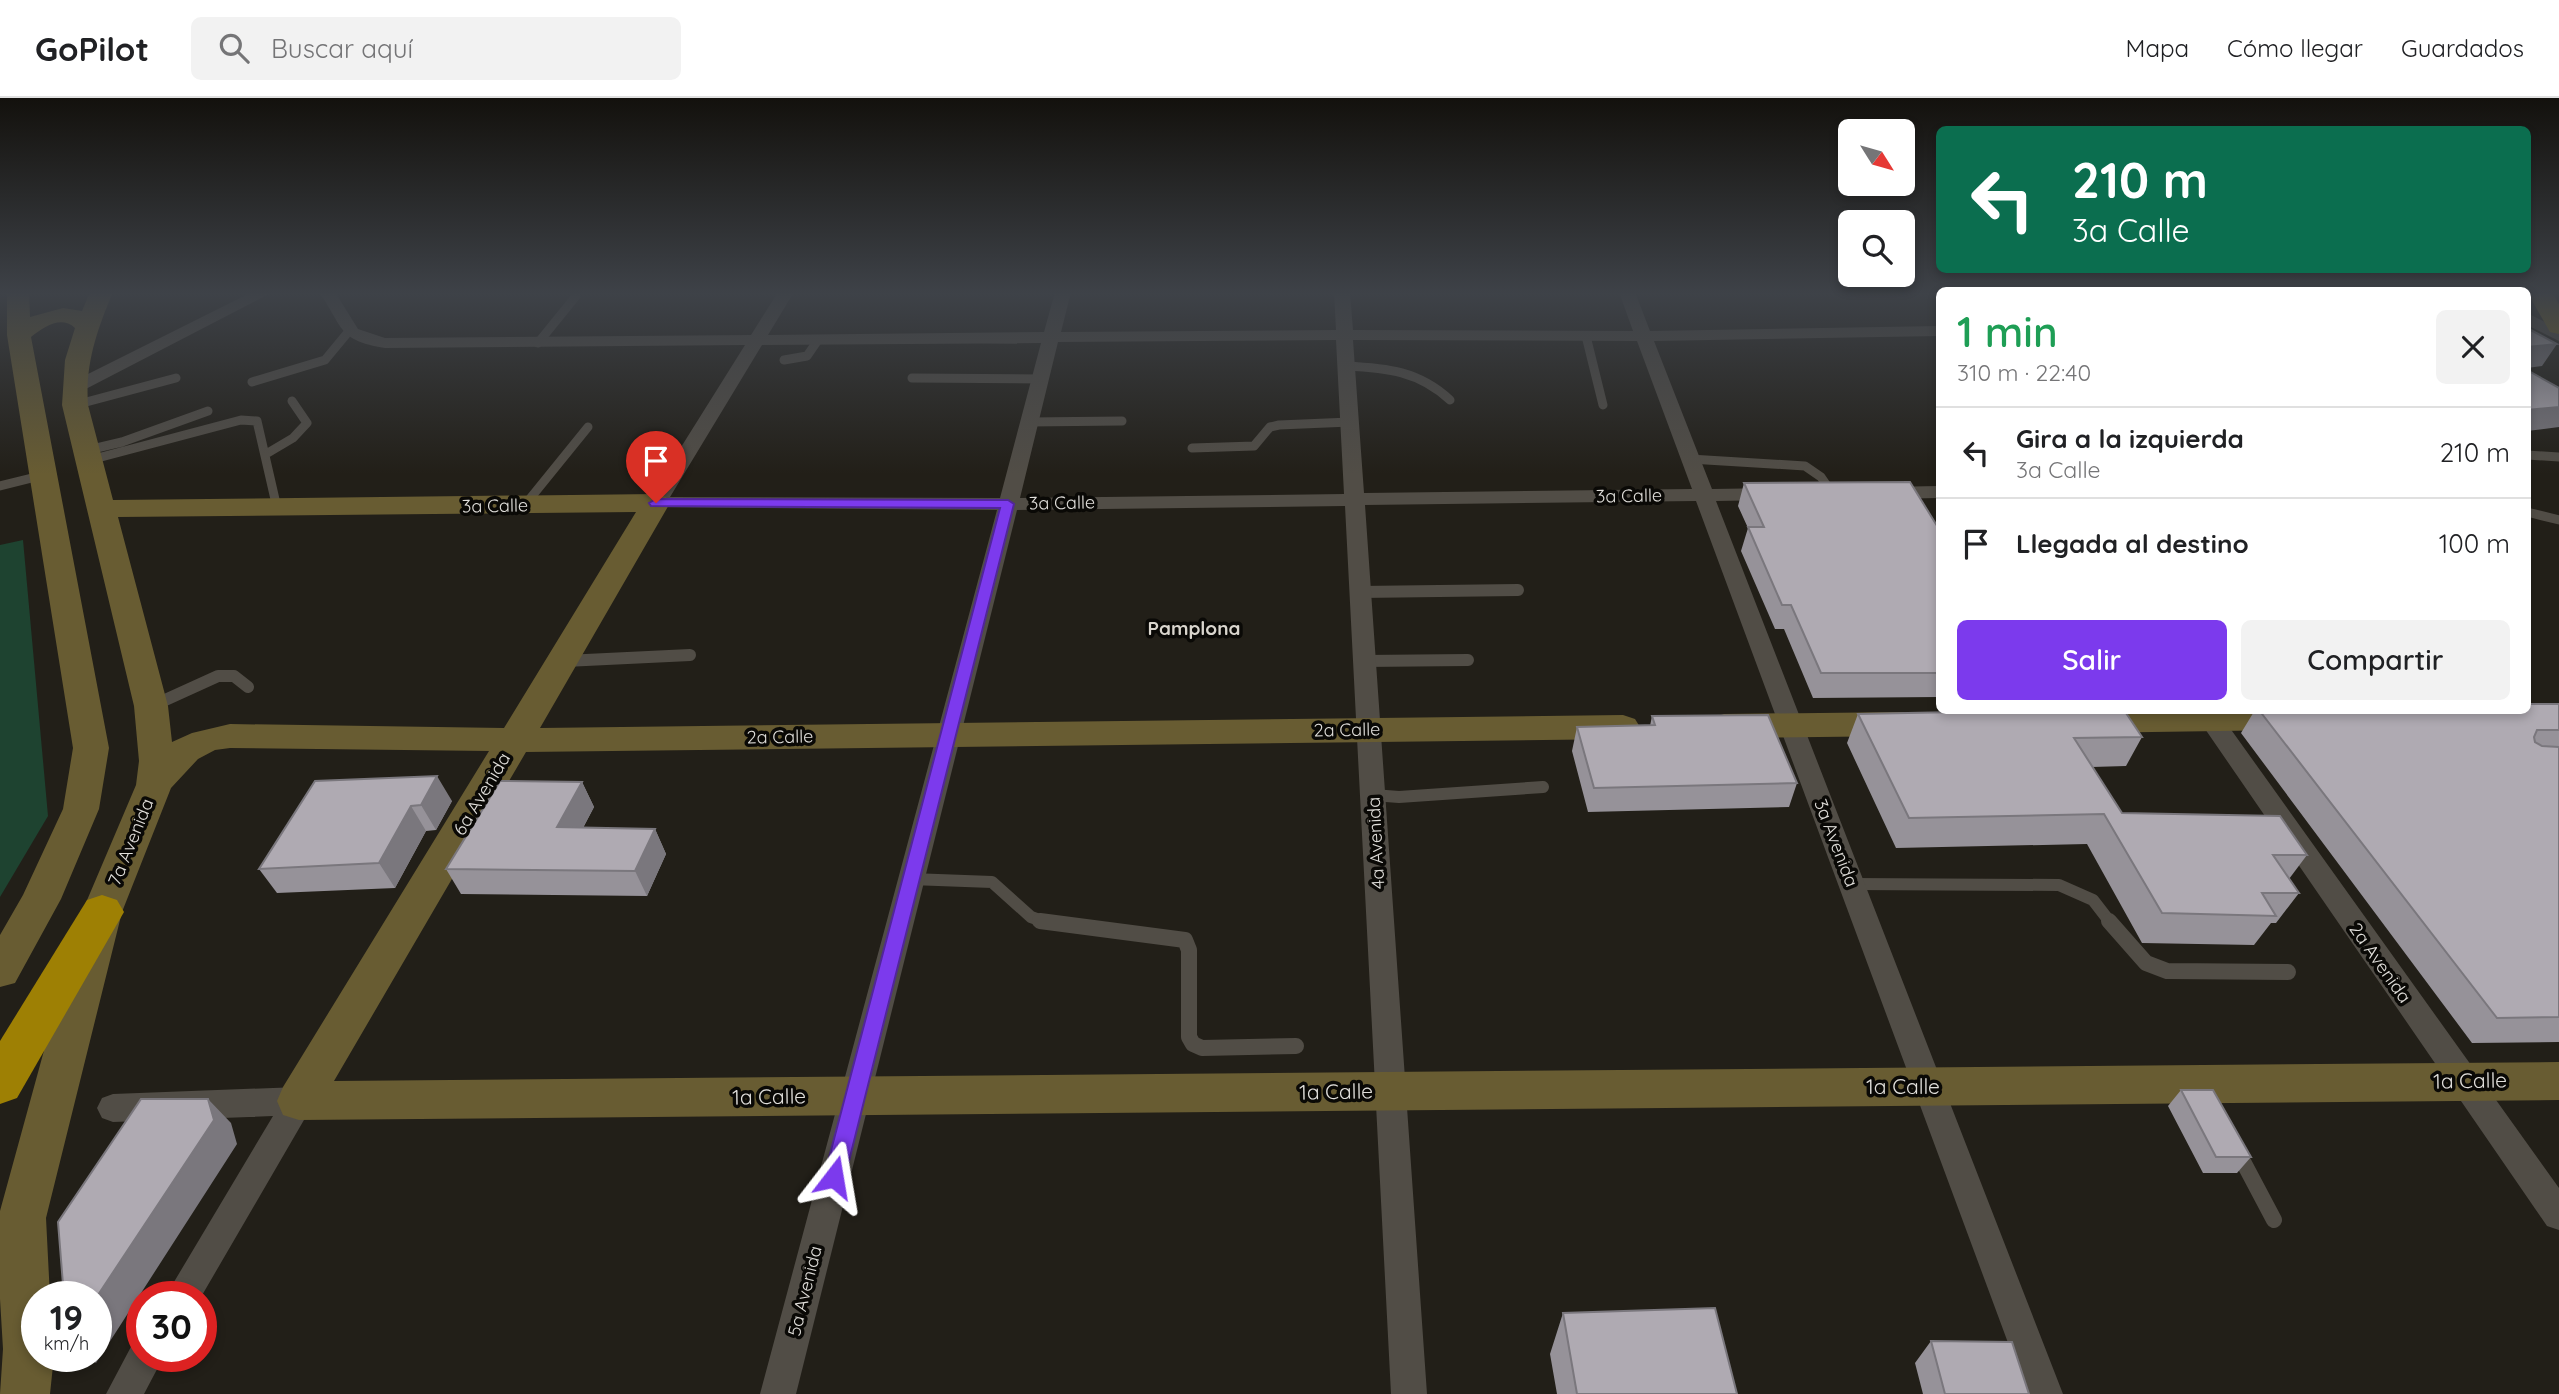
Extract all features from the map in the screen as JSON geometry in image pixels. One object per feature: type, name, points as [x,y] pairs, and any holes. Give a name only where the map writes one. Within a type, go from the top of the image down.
[{"type":"highway","points":[[0,1083],[102,912]]},
{"type":"street","points":[[0,971],[41,899],[81,809],[91,748],[22,352]]},
{"type":"street","name":"7a Avenida","points":[[24,1394],[29,1349],[22,1264],[22,1217],[102,912],[154,785],[157,761],[151,706],[74,397],[78,352]]},
{"type":"street","points":[[74,397],[155,352]]},
{"type":"street","name":"6a Avenida","points":[[192,1281],[656,503],[750,352]]},
{"type":"street","name":"5a Avenida","points":[[778,1394],[1047,352]]},
{"type":"street","name":"4a Avenida","points":[[1346,352],[1409,1394]]},
{"type":"street","name":"3a Avenida","points":[[1649,352],[2045,1394]]},
{"type":"street","name":"3a Calle","points":[[100,509],[656,503],[1008,504],[1936,492]]},
{"type":"street","points":[[2048,722],[2207,715],[2332,719]]},
{"type":"street","name":"2a Avenida","points":[[2207,715],[2559,1215]]},
{"type":"street","points":[[1696,726],[1940,723]]},
{"type":"street","name":"2a Calle","points":[[154,785],[173,758],[191,747],[230,736],[515,740],[1655,727]]},
{"type":"street","name":"1a Calle","points":[[113,1108],[299,1101],[1928,1086],[2207,1095],[2463,1081],[2559,1081]]},
{"type":"street","points":[[124,1394],[137,1372]]},
{"type":"lane","points":[[253,382],[325,359],[331,352]]},
{"type":"lane","points":[[785,360],[807,356],[809,352]]},
{"type":"lane","points":[[1590,352],[1603,405]]},
{"type":"lane","points":[[1346,366],[1408,372],[1433,382],[1450,400]]},
{"type":"lane","points":[[74,397],[176,378]]},
{"type":"lane","points":[[912,378],[1041,379]]},
{"type":"lane","points":[[266,454],[293,438],[307,423],[292,401]]},
{"type":"lane","points":[[89,455],[208,411]]},
{"type":"lane","points":[[89,455],[250,420],[257,421],[276,508]]},
{"type":"lane","points":[[1029,422],[1122,421]]},
{"type":"lane","points":[[1192,448],[1254,446],[1270,427],[1279,425],[1350,422]]},
{"type":"lane","points":[[524,506],[588,427]]},
{"type":"lane","points":[[2531,455],[2559,457]]},
{"type":"lane","points":[[1690,459],[1805,466],[1845,493]]},
{"type":"lane","points":[[0,486],[44,475]]},
{"type":"lane","points":[[2531,513],[2559,520]]},
{"type":"lane","points":[[1360,592],[1518,590]]},
{"type":"lane","points":[[561,662],[690,655]]},
{"type":"lane","points":[[1364,661],[1468,660]]},
{"type":"lane","points":[[151,706],[218,676],[234,676],[248,687]]},
{"type":"lane","points":[[1373,795],[1399,797],[1543,787]]},
{"type":"lane","points":[[911,879],[992,882],[1031,917],[1047,923],[1185,940],[1189,950],[1189,1037],[1192,1044],[1202,1048],[1296,1046]]},
{"type":"lane","points":[[1851,884],[2059,885],[2093,900],[2133,951],[2146,962],[2166,971],[2288,972]]},
{"type":"lane","points":[[2231,1139],[2274,1220]]},
{"type":"green space","points":[[23,540],[48,816],[0,897],[0,545]]},
{"type":"building","points":[[2531,372],[2559,388],[2559,407],[2531,410]]},
{"type":"building","points":[[1910,482],[1936,524],[1936,673],[1821,673],[1791,605],[1782,605],[1748,527],[1764,527],[1744,483]]},
{"type":"building","points":[[2531,704],[2559,704],[2559,730],[2537,730],[2534,737],[2535,742],[2542,746],[2559,747],[2559,1017],[2497,1018],[2262,714],[2531,714]]},
{"type":"building","points":[[1858,714],[2127,714],[2142,737],[2074,738],[2122,813],[2280,816],[2307,855],[2273,855],[2299,893],[2262,893],[2276,916],[2162,913],[2104,814],[1909,818]]},
{"type":"building","points":[[1768,715],[1797,783],[1594,788],[1577,727],[1655,725],[1652,716]]},
{"type":"building","points":[[437,776],[421,805],[411,806],[379,863],[259,869],[315,781]]},
{"type":"building","points":[[500,781],[582,782],[557,827],[655,829],[635,871],[446,869]]},
{"type":"building","points":[[2181,1090],[2213,1090],[2251,1157],[2216,1157]]},
{"type":"building","points":[[141,1099],[208,1099],[214,1120],[107,1281],[63,1281],[58,1222]]},
{"type":"building","points":[[1715,1308],[1737,1394],[1577,1394],[1563,1313]]},
{"type":"building","points":[[1931,1341],[2012,1342],[2029,1394],[1945,1394]]},
{"type":"district","name":"Pamplona","points":[[1194,628]]},
{"type":"route","points":[[656,503],[1008,504],[834,1177]]}]
